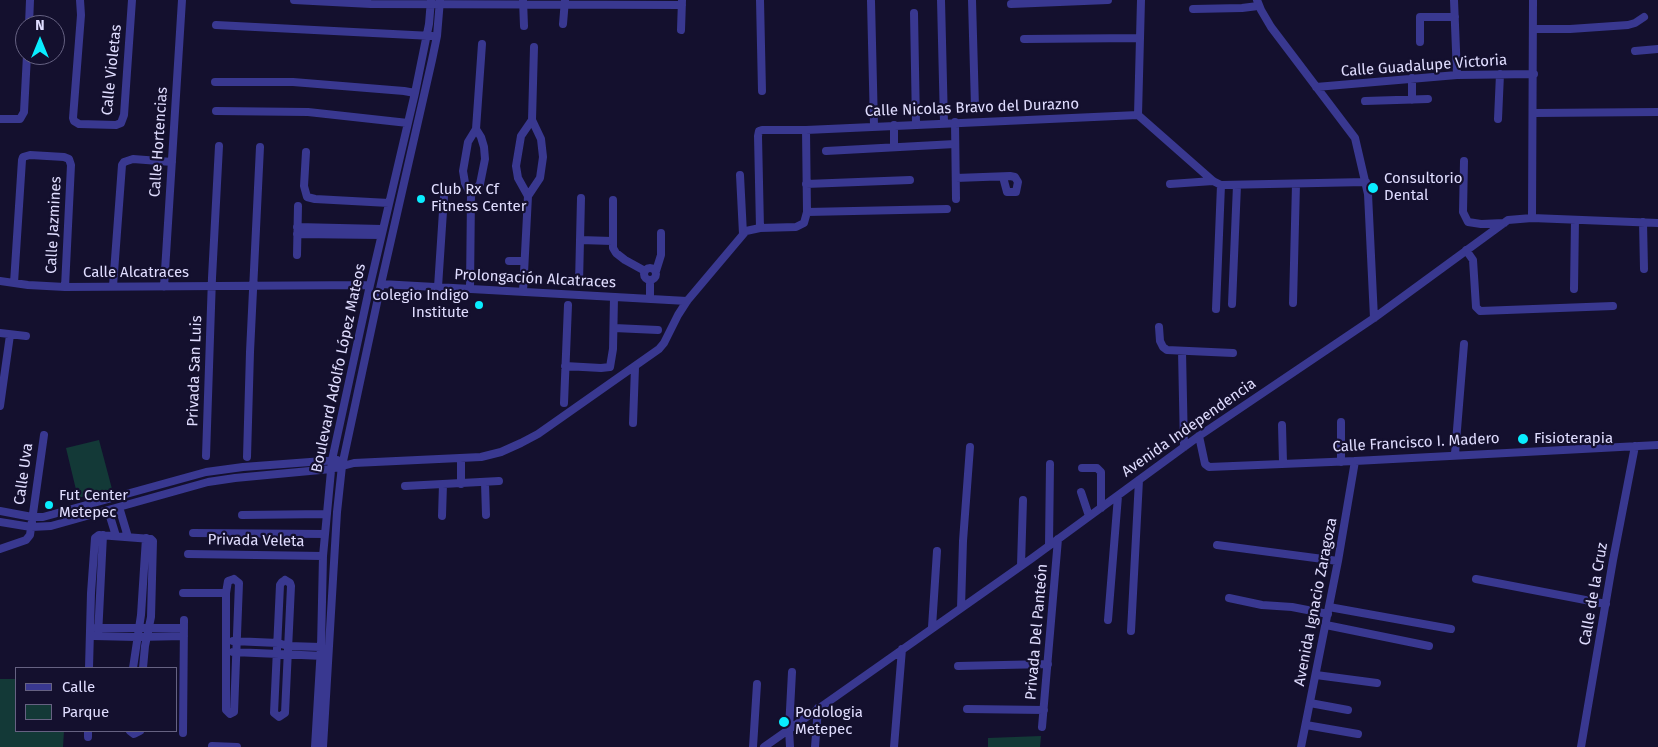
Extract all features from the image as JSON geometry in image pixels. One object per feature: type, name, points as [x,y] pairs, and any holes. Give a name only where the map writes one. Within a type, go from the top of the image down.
[{"type":"street","points":[[29,15],[30,0]]},
{"type":"street","name":"Calle Violetas","points":[[80,0],[81,15],[73,118],[79,124],[116,125],[121,124],[124,116],[132,0]]},
{"type":"street","name":"Calle Hortencias","points":[[164,287],[182,0]]},
{"type":"street","points":[[294,0],[682,3],[681,30]]},
{"type":"street","points":[[760,0],[762,91]]},
{"type":"street","points":[[941,0],[944,123]]},
{"type":"street","points":[[972,0],[975,107]]},
{"type":"street","points":[[1011,4],[1108,0]]},
{"type":"street","points":[[1141,0],[1138,114],[1213,181],[1221,185],[1366,182]]},
{"type":"street","points":[[1454,0],[1456,75]]},
{"type":"street","points":[[1532,218],[1534,0]]},
{"type":"street","points":[[871,1],[874,126]]},
{"type":"street","name":"Boulevard Adolfo López Mateos","points":[[323,747],[325,656],[321,647],[325,534],[332,464],[370,284],[415,93],[427,35],[431,2]]},
{"type":"street","name":"Boulevard Adolfo López Mateos","points":[[316,747],[343,463],[437,36],[440,2]]},
{"type":"street","points":[[523,2],[524,26]]},
{"type":"street","points":[[563,24],[565,2]]},
{"type":"street","points":[[1194,9],[1242,8],[1258,3],[1271,27],[1356,138],[1366,182],[1374,318]]},
{"type":"street","points":[[914,13],[916,124]]},
{"type":"street","points":[[1534,29],[1570,29],[1628,25],[1635,23],[1644,16]]},
{"type":"street","points":[[1420,42],[1420,17],[1454,17]]},
{"type":"street","points":[[216,25],[437,36]]},
{"type":"street","points":[[1024,39],[1140,38]]},
{"type":"street","points":[[470,289],[471,195],[465,183],[463,171],[468,142],[476,129],[482,44]]},
{"type":"street","points":[[523,292],[528,196],[540,178],[543,157],[541,139],[532,120],[534,48]]},
{"type":"street","points":[[1635,50],[1658,49]]},
{"type":"street","points":[[0,119],[20,118],[24,112],[27,65]]},
{"type":"street","points":[[1498,119],[1500,74]]},
{"type":"street","name":"Calle Guadalupe Victoria","points":[[1316,87],[1456,75],[1534,74]]},
{"type":"street","points":[[1412,78],[1412,100]]},
{"type":"street","points":[[215,82],[294,82],[404,90],[415,93]]},
{"type":"street","points":[[1365,102],[1428,100]]},
{"type":"street","points":[[216,111],[308,112],[408,123]]},
{"type":"street","points":[[1534,113],[1658,112]]},
{"type":"street","name":"Calle Nicolas Bravo del Durazno","points":[[760,228],[759,131],[766,129],[806,130],[1138,114]]},
{"type":"street","points":[[528,196],[518,178],[516,166],[521,136],[532,120]]},
{"type":"street","points":[[955,122],[956,199]]},
{"type":"street","points":[[894,125],[894,147]]},
{"type":"street","points":[[471,195],[480,184],[485,159],[481,137],[476,129]]},
{"type":"street","points":[[0,522],[31,527],[51,526],[208,482],[332,464],[481,457],[501,452],[521,443],[538,434],[635,367],[664,343],[687,301],[743,234],[750,229],[796,227],[804,223],[807,212],[806,130]]},
{"type":"street","points":[[826,151],[955,144]]},
{"type":"street","points":[[212,286],[219,146]]},
{"type":"street","points":[[247,457],[260,147]]},
{"type":"street","points":[[306,152],[304,186],[307,197],[389,203]]},
{"type":"street","name":"Calle Jazmines","points":[[14,283],[23,157],[30,155],[64,157],[69,159],[71,165],[65,286]]},
{"type":"street","points":[[113,286],[122,165],[124,162],[133,159],[172,162]]},
{"type":"street","points":[[1464,161],[1463,212],[1468,222],[1481,224],[1504,223]]},
{"type":"street","points":[[740,175],[743,234]]},
{"type":"street","points":[[956,178],[1003,177]]},
{"type":"street","points":[[806,184],[910,180]]},
{"type":"street","points":[[1170,184],[1213,181]]},
{"type":"street","points":[[1293,303],[1296,184]]},
{"type":"street","points":[[1216,309],[1221,185]]},
{"type":"street","points":[[1232,304],[1237,185]]},
{"type":"street","points":[[438,287],[444,196]]},
{"type":"street","points":[[579,283],[581,198]]},
{"type":"street","points":[[613,200],[612,241],[616,253],[645,270],[650,268],[656,271]]},
{"type":"street","points":[[297,255],[298,206]]},
{"type":"street","points":[[807,212],[947,209]]},
{"type":"street","name":"Avenida Independencia","points":[[764,747],[1049,546],[1184,447],[1374,318],[1504,223],[1512,219],[1532,218],[1658,222]]},
{"type":"street","points":[[1574,289],[1575,220]]},
{"type":"street","points":[[1644,222],[1644,269]]},
{"type":"street","points":[[297,231],[382,232]]},
{"type":"street","points":[[650,280],[656,277],[661,255],[661,233]]},
{"type":"street","points":[[580,240],[612,241]]},
{"type":"street","points":[[1466,250],[1473,260],[1476,308],[1480,311],[1613,306]]},
{"type":"street","points":[[509,260],[524,261]]},
{"type":"street","points":[[645,270],[644,276],[650,280]]},
{"type":"street","points":[[650,280],[650,298]]},
{"type":"street","name":"Calle Alcatraces","points":[[0,281],[65,286],[164,287],[370,284]]},
{"type":"street","name":"Prolongación Alcatraces","points":[[381,284],[687,301]]},
{"type":"street","name":"Privada San Luis","points":[[206,456],[212,286]]},
{"type":"street","points":[[566,366],[601,368],[610,366],[614,328],[614,297]]},
{"type":"street","points":[[564,403],[568,305]]},
{"type":"street","points":[[614,328],[658,330]]},
{"type":"street","points":[[1160,328],[1160,341],[1167,350],[1232,353]]},
{"type":"street","points":[[0,333],[26,336]]},
{"type":"street","points":[[0,406],[10,335]]},
{"type":"street","points":[[1455,454],[1464,344]]},
{"type":"street","points":[[1182,351],[1184,447]]},
{"type":"street","points":[[633,423],[635,367]]},
{"type":"street","points":[[1341,422],[1341,462]]},
{"type":"street","points":[[1282,425],[1283,463]]},
{"type":"street","name":"Calle Uva","points":[[31,527],[44,435]]},
{"type":"street","name":"Calle Francisco I. Madero","points":[[1200,436],[1207,466],[1341,462],[1455,454],[1658,445]]},
{"type":"street","name":"Calle de la Cruz","points":[[1581,747],[1636,446]]},
{"type":"street","points":[[961,608],[963,541],[970,447]]},
{"type":"street","points":[[461,459],[461,484]]},
{"type":"street","name":"Avenida Ignacio Zaragoza","points":[[1301,747],[1329,611],[1356,461]]},
{"type":"street","points":[[0,511],[32,517],[48,516],[206,472],[243,467],[332,464]]},
{"type":"street","points":[[1049,546],[1050,464]]},
{"type":"street","points":[[1082,468],[1097,468],[1101,472],[1101,508]]},
{"type":"street","points":[[206,472],[208,482]]},
{"type":"street","points":[[1131,631],[1139,480]]},
{"type":"street","points":[[405,486],[499,481]]},
{"type":"street","points":[[485,483],[486,515]]},
{"type":"street","points":[[442,516],[443,484]]},
{"type":"street","points":[[1080,492],[1089,516]]},
{"type":"street","points":[[1108,620],[1118,496]]},
{"type":"street","points":[[1021,565],[1023,500]]},
{"type":"street","points":[[119,507],[128,537]]},
{"type":"street","points":[[108,510],[116,536]]},
{"type":"street","points":[[242,515],[327,514]]},
{"type":"street","points":[[0,549],[26,540],[30,534],[31,527]]},
{"type":"street","points":[[193,533],[325,534]]},
{"type":"street","points":[[100,536],[149,539]]},
{"type":"street","points":[[89,667],[89,632],[100,536]]},
{"type":"street","points":[[98,632],[100,536]]},
{"type":"street","points":[[143,667],[151,617],[149,539]]},
{"type":"street","points":[[133,667],[149,539]]},
{"type":"street","name":"Privada Del Panteón","points":[[1042,727],[1058,539]]},
{"type":"street","points":[[1217,545],[1338,561]]},
{"type":"street","points":[[932,628],[937,551]]},
{"type":"street","name":"Privada Veleta","points":[[188,554],[324,556]]},
{"type":"street","points":[[234,579],[238,582],[234,712],[230,714],[226,710],[226,592],[228,581],[234,579]]},
{"type":"street","points":[[1476,579],[1606,604]]},
{"type":"street","points":[[285,580],[291,584],[288,646],[285,713],[280,717],[274,713],[280,585],[285,580]]},
{"type":"street","points":[[183,593],[226,592]]},
{"type":"street","points":[[1229,598],[1262,605],[1329,611],[1450,629]]},
{"type":"street","points":[[1326,625],[1429,646]]},
{"type":"street","points":[[89,632],[148,633],[184,628],[183,733]]},
{"type":"street","points":[[226,641],[321,647]]},
{"type":"street","points":[[894,747],[902,648]]},
{"type":"street","points":[[226,652],[325,656]]},
{"type":"street","points":[[958,666],[1048,664]]},
{"type":"street","points":[[790,747],[792,672]]},
{"type":"street","points":[[1316,675],[1378,683]]},
{"type":"street","points":[[753,747],[758,684]]},
{"type":"street","points":[[1310,703],[1348,710]]},
{"type":"street","points":[[815,747],[818,708]]},
{"type":"street","points":[[966,709],[1044,710]]},
{"type":"street","points":[[1306,725],[1358,734]]},
{"type":"street","points":[[212,746],[237,747]]},
{"type":"green space","points":[[99,440],[112,489],[78,498],[66,448]]},
{"type":"green space","points":[[0,679],[15,679],[15,732],[64,732],[63,747],[0,747]]},
{"type":"green space","points":[[1041,736],[1040,747],[988,747],[988,738]]},
{"type":"place","name":"Consultorio Dental","points":[[1373,188]]},
{"type":"place","name":"Club Rx Cf Fitness Center","points":[[421,199]]},
{"type":"place","name":"Colegio Indigo Institute","points":[[479,305]]},
{"type":"place","name":"Fisioterapia","points":[[1523,439]]},
{"type":"place","name":"Fut Center Metepec","points":[[49,505]]},
{"type":"place","name":"Podologia Metepec","points":[[784,722]]}]
